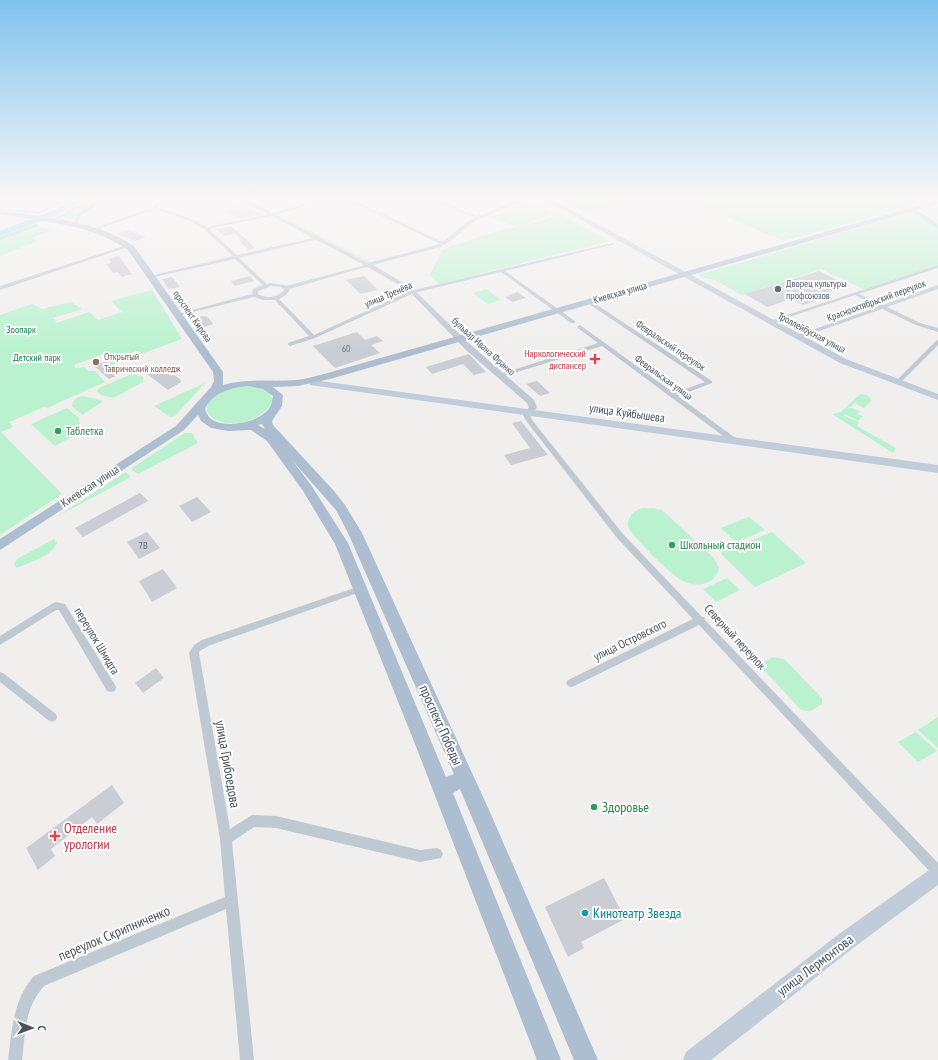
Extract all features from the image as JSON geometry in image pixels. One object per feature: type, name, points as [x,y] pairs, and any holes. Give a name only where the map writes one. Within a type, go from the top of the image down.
[{"type":"main road","name":"проспект Кирова","points":[[132,249],[218,372]]},
{"type":"main road","name":"Троллейбусная улица","points":[[638,249],[843,361],[938,397]]},
{"type":"main road","name":"Киевская улица","points":[[259,384],[298,383],[326,377],[768,249]]},
{"type":"main road","points":[[218,372],[238,380],[271,388],[278,395],[274,410]]},
{"type":"main road","points":[[215,426],[204,419],[201,414],[203,402],[217,387],[220,379],[218,372]]},
{"type":"main road","name":"Киевская улица","points":[[180,428],[198,424],[234,427],[253,424],[274,410],[294,391],[326,377]]},
{"type":"main road","name":"улица Куйбышева","points":[[313,383],[938,469]]},
{"type":"main road","points":[[203,402],[215,392],[231,385],[259,384]]},
{"type":"main road","name":"Киевская улица","points":[[0,545],[180,428],[203,402]]},
{"type":"main road","name":"проспект Победы","points":[[274,410],[266,421],[268,426],[330,494],[341,508],[356,533],[538,944],[586,1060]]},
{"type":"main road","name":"проспект Победы","points":[[234,427],[254,427],[270,440],[326,516],[348,557],[549,1060]]},
{"type":"main road","points":[[442,789],[464,778]]},
{"type":"main road","name":"улица Лермонтова","points":[[694,1060],[846,940],[938,873]]},
{"type":"street","points":[[0,288],[119,249]]},
{"type":"street","points":[[228,249],[265,285]]},
{"type":"street","points":[[152,277],[268,249]]},
{"type":"street","name":"бульвар Ивана Франко","points":[[340,249],[371,264]]},
{"type":"street","name":"бульвар Ивана Франко","points":[[345,249],[371,264],[415,293],[459,338],[533,404],[530,412]]},
{"type":"street","points":[[254,296],[256,290],[265,285],[278,284],[286,288],[421,249]]},
{"type":"street","name":"улица Тренёва","points":[[290,344],[313,337],[415,293],[591,249]]},
{"type":"street","points":[[769,322],[937,268]]},
{"type":"street","points":[[502,272],[573,322]]},
{"type":"street","name":"Краснооктябрьский переулок","points":[[797,337],[938,287]]},
{"type":"street","points":[[179,315],[254,296],[263,299],[276,298],[285,293],[286,288]]},
{"type":"street","points":[[856,294],[918,324],[938,330]]},
{"type":"street","points":[[276,298],[313,337]]},
{"type":"street","name":"Февральский переулок","points":[[588,301],[710,382],[673,396]]},
{"type":"street","name":"Февральская улица","points":[[580,327],[736,442]]},
{"type":"street","points":[[898,382],[938,342]]},
{"type":"street","points":[[502,375],[602,344]]},
{"type":"street","name":"Северный переулок","points":[[530,412],[526,414],[529,421],[620,536],[701,620],[938,873]]},
{"type":"street","name":"улица Грибоедова","points":[[247,1060],[226,839],[194,653],[205,643],[360,589]]},
{"type":"street","name":"переулок Шмидта","points":[[0,641],[55,606],[62,607],[111,688]]},
{"type":"street","name":"улица Островского","points":[[571,683],[701,620]]},
{"type":"street","points":[[0,676],[52,717]]},
{"type":"street","points":[[226,839],[252,821],[276,822],[420,856],[437,854]]},
{"type":"street","name":"переулок Скрипниченко","points":[[15,1060],[22,1008],[30,990],[39,981],[231,901]]},
{"type":"green space","points":[[0,249],[17,249],[0,256]]},
{"type":"green space","points":[[340,249],[346,249],[372,263],[368,264]]},
{"type":"green space","points":[[443,249],[576,249],[439,284],[430,275]]},
{"type":"green space","points":[[785,249],[938,249],[938,265],[865,290],[821,269],[742,295],[715,280],[704,278],[699,275]]},
{"type":"green space","points":[[486,289],[501,300],[488,304],[473,293]]},
{"type":"green space","name":"Детский парк","points":[[152,290],[182,339],[111,365],[106,361],[110,359],[104,354],[74,365],[75,368],[84,367],[88,371],[95,371],[105,382],[47,408],[44,407],[9,422],[13,427],[1,432],[62,494],[0,535],[0,315],[32,304],[42,309],[71,302],[82,309],[53,318],[57,321],[55,322],[56,323],[89,312],[98,320],[122,312],[111,301]]},
{"type":"green space","points":[[129,375],[143,377],[143,382],[113,398],[101,395],[97,391],[99,388]]},
{"type":"green space","points":[[205,383],[175,416],[170,417],[154,406]]},
{"type":"green space","points":[[248,386],[263,389],[271,395],[272,401],[268,408],[260,415],[250,420],[238,423],[226,423],[214,419],[210,415],[207,407],[213,398],[229,390]]},
{"type":"green space","points":[[860,394],[867,395],[872,400],[864,408],[855,403],[851,407],[845,408]]},
{"type":"green space","points":[[83,396],[101,400],[102,402],[82,415],[72,406],[72,404],[74,400]]},
{"type":"green space","name":"Таблетка","points":[[67,408],[79,418],[80,427],[75,435],[55,446],[31,424]]},
{"type":"green space","points":[[845,408],[860,411],[857,414],[863,416],[858,421],[845,414],[844,416],[859,422],[857,426],[896,448],[893,453],[832,414],[841,412]]},
{"type":"green space","points":[[185,433],[192,433],[198,443],[138,474],[132,470],[132,468]]},
{"type":"green space","points":[[126,472],[131,477],[56,517],[124,473]]},
{"type":"green space","name":"Школьный стадион","points":[[642,508],[662,510],[714,558],[719,568],[713,579],[704,584],[686,583],[668,570],[638,540],[628,527],[628,520],[631,515]]},
{"type":"green space","points":[[749,517],[765,530],[736,542],[721,528]]},
{"type":"green space","points":[[772,532],[806,563],[755,587],[720,553]]},
{"type":"green space","points":[[54,539],[57,543],[45,556],[17,568],[14,564],[17,559]]},
{"type":"green space","points":[[727,578],[740,590],[716,602],[703,589]]},
{"type":"green space","points":[[773,657],[784,659],[822,698],[822,704],[810,711],[801,710],[764,670],[764,662]]},
{"type":"green space","points":[[938,717],[938,748],[918,730]]},
{"type":"green space","points":[[916,732],[937,751],[918,762],[898,742]]},
{"type":"building","points":[[119,256],[132,274],[122,277],[118,272],[113,273],[106,264],[111,263],[109,259]]},
{"type":"building","name":"Дворец культуры профсоюзов","points":[[819,271],[847,285],[813,298],[819,300],[803,305],[791,299],[767,307],[745,294]]},
{"type":"building","points":[[250,276],[254,281],[235,286],[231,281]]},
{"type":"building","points":[[364,276],[378,290],[360,294],[346,280]]},
{"type":"building","points":[[172,277],[180,287],[169,289],[162,279]]},
{"type":"building","points":[[517,292],[526,298],[512,302],[505,297]]},
{"type":"building","points":[[202,316],[208,317],[213,324],[204,327],[199,325],[193,319]]},
{"type":"building","points":[[357,332],[365,340],[377,336],[383,341],[371,345],[380,353],[335,368],[313,346]]},
{"type":"building","points":[[469,354],[486,372],[474,375],[463,364],[432,374],[426,367]]},
{"type":"building","points":[[106,361],[121,374],[109,379],[94,366]]},
{"type":"building","points":[[163,367],[180,379],[181,382],[168,390],[147,374]]},
{"type":"building","points":[[537,381],[550,393],[540,396],[526,384]]},
{"type":"building","points":[[521,421],[548,455],[511,465],[504,455],[530,448],[512,423]]},
{"type":"building","points":[[140,493],[148,501],[83,537],[75,528]]},
{"type":"building","points":[[197,497],[211,512],[192,522],[179,506]]},
{"type":"building","points":[[147,532],[160,548],[139,559],[127,542]]},
{"type":"building","points":[[163,569],[177,588],[152,602],[139,581]]},
{"type":"building","points":[[156,668],[164,678],[143,693],[135,683]]},
{"type":"building","name":"Отделение урологии","points":[[112,785],[124,803],[97,824],[92,817],[51,849],[55,856],[38,870],[26,848]]},
{"type":"building","name":"Кинотеатр Звезда","points":[[604,878],[625,919],[581,942],[584,948],[568,957],[545,907]]},
{"type":"place","name":"Дворец культуры профсоюзов","points":[[778,289]]},
{"type":"place","name":"Наркологический диспансер","points":[[595,359]]},
{"type":"place","name":"Открытый Таврический колледж","points":[[96,362]]},
{"type":"place","name":"Таблетка","points":[[58,431]]},
{"type":"place","name":"Школьный стадион","points":[[672,545]]},
{"type":"place","name":"Здоровье","points":[[594,807]]},
{"type":"place","name":"Отделение урологии","points":[[55,836]]},
{"type":"place","name":"Кинотеатр Звезда","points":[[585,913]]},
{"type":"park label","name":"Зоопарк","points":[[21,329]]}]
